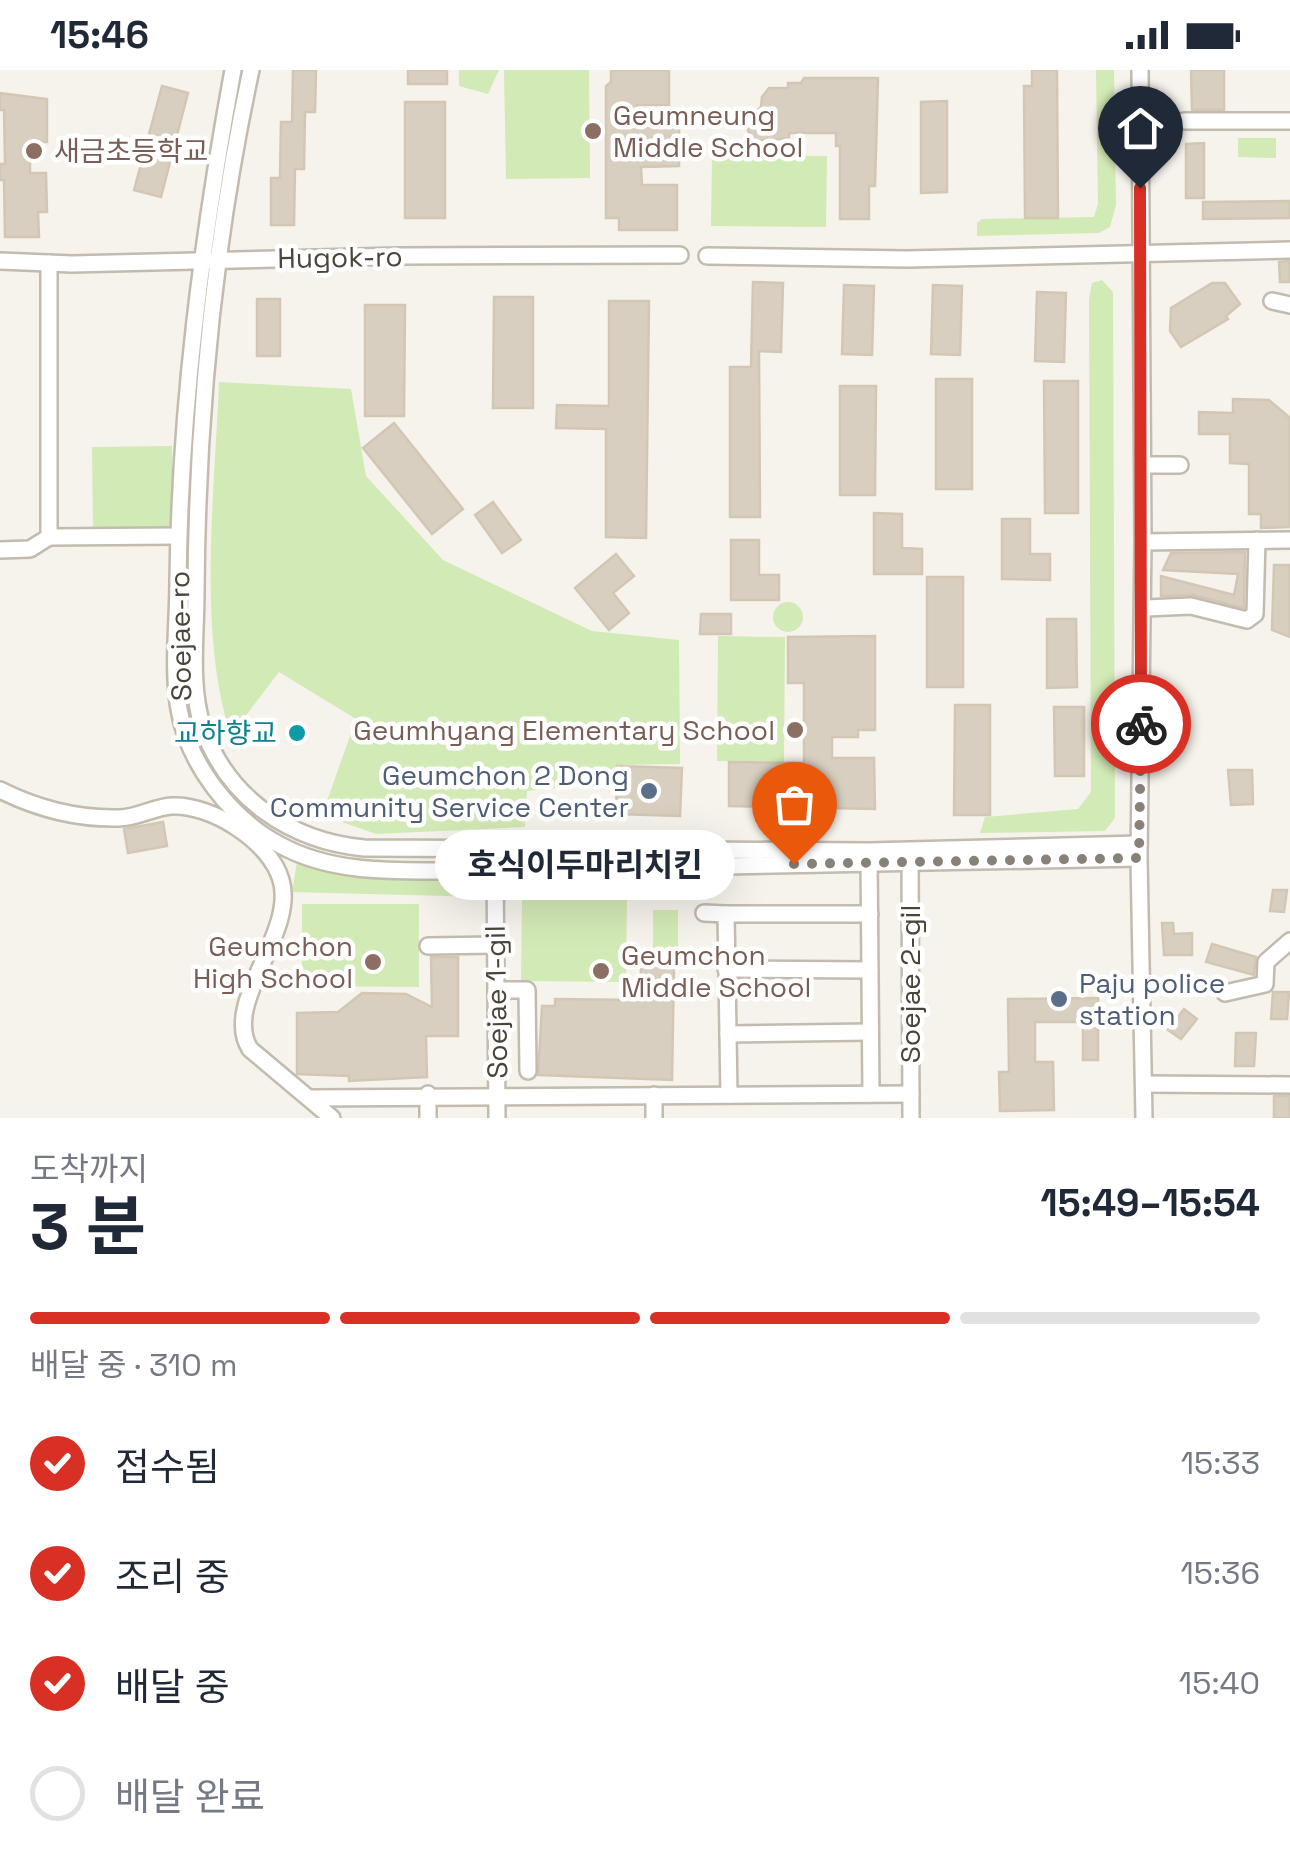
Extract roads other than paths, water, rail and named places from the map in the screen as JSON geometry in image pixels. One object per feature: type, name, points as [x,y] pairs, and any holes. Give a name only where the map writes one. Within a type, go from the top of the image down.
[{"type":"street","name":"Soejae-ro","points":[[234,70],[200,261],[178,536],[179,709],[196,758],[222,795],[277,844],[306,857],[362,869],[495,871],[869,857]]},
{"type":"street","points":[[251,70],[217,260],[196,510],[197,706],[212,750],[225,773],[256,805],[286,828],[312,840],[364,848],[869,857],[1139,851]]},
{"type":"street","points":[[1140,70],[1143,542],[1139,851],[1144,1118]]},
{"type":"street","points":[[1184,121],[1290,120]]},
{"type":"street","points":[[707,256],[908,259],[1290,250]]},
{"type":"street","name":"Hugok-ro","points":[[0,260],[49,263],[680,256]]},
{"type":"street","points":[[48,537],[49,263]]},
{"type":"street","points":[[1272,301],[1290,305]]},
{"type":"street","points":[[1142,465],[1180,466]]},
{"type":"street","points":[[0,550],[30,549],[48,537],[178,536]]},
{"type":"street","points":[[1146,608],[1191,606],[1247,620],[1255,614],[1258,540]]},
{"type":"street","points":[[1143,542],[1290,540]]},
{"type":"street","points":[[0,790],[24,802],[76,815],[123,818],[170,806],[189,807],[234,825],[257,847],[274,866],[283,894],[277,931],[243,1018],[243,1038],[250,1049],[332,1118]]},
{"type":"street","name":"Soejae 1-gil","points":[[495,850],[497,1118]]},
{"type":"street","name":"Soejae 2-gil","points":[[910,856],[911,1118]]},
{"type":"street","points":[[869,857],[871,1094]]},
{"type":"street","points":[[704,913],[870,914]]},
{"type":"street","points":[[726,914],[729,1095]]},
{"type":"street","points":[[1225,993],[1265,984],[1266,962],[1290,942]]},
{"type":"street","points":[[428,946],[496,946]]},
{"type":"street","points":[[726,969],[870,970]]},
{"type":"street","points":[[496,990],[527,990],[528,1070]]},
{"type":"street","points":[[728,1034],[870,1032]]},
{"type":"street","points":[[1144,1084],[1290,1085]]},
{"type":"street","points":[[428,1094],[428,1118]]},
{"type":"street","points":[[312,1098],[497,1094]]},
{"type":"street","name":"Soejae 1-gil","points":[[497,1094],[911,1094]]},
{"type":"street","points":[[654,1095],[654,1118]]},
{"type":"place","name":"Geumneung Middle School","points":[[593,131]]},
{"type":"place","name":"새금초등학교","points":[[34,151]]},
{"type":"place","name":"Geumhyang Elementary School","points":[[795,730]]},
{"type":"place","name":"교하향교","points":[[297,733]]},
{"type":"place","name":"Geumchon 2 Dong Community Service Center","points":[[649,791]]},
{"type":"place","name":"호식이두마리치킨","points":[[794,864]]},
{"type":"place","name":"Geumchon High School","points":[[373,962]]},
{"type":"place","name":"Geumchon Middle School","points":[[601,971]]},
{"type":"place","name":"Paju police station","points":[[1059,999]]}]
